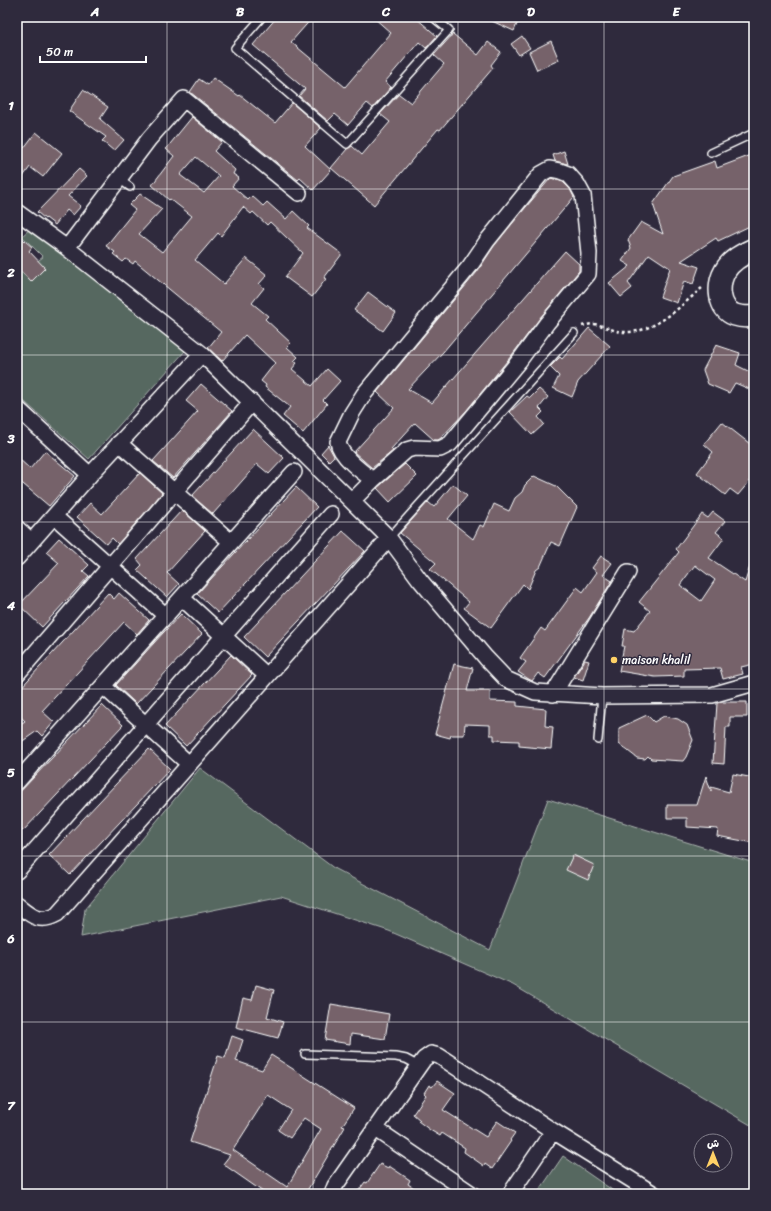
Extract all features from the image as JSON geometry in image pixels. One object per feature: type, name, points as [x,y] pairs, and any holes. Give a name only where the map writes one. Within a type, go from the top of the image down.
[{"type":"main road","points":[[754,248],[733,261],[725,270],[721,281],[720,293],[722,303],[728,311],[735,315],[745,317],[754,316]]},
{"type":"street","points":[[67,248],[124,183],[149,139],[184,99],[299,193]]},
{"type":"street","points":[[352,501],[407,450],[414,448],[440,449],[450,444],[519,361],[547,323],[588,274],[589,253],[583,196],[577,184],[568,174],[560,170],[550,169],[541,174],[496,230],[470,266],[364,394],[352,413],[338,442],[339,446],[347,457],[361,471],[373,480]]},
{"type":"street","points":[[17,212],[67,248],[202,354],[389,538],[420,580],[486,658],[506,679],[535,692],[602,696],[712,695],[754,682]]},
{"type":"street","points":[[17,558],[119,443],[202,354]]},
{"type":"street","points":[[17,674],[252,402]]},
{"type":"street","points":[[17,408],[90,475]]},
{"type":"street","points":[[119,443],[232,542]]},
{"type":"street","points":[[17,782],[294,472]]},
{"type":"street","points":[[17,871],[331,514]]},
{"type":"street","points":[[54,516],[166,616]]},
{"type":"street","points":[[17,528],[32,541]]},
{"type":"street","points":[[17,904],[29,914],[39,918],[51,917],[56,914],[389,538]]},
{"type":"street","points":[[553,694],[628,572]]},
{"type":"street","points":[[182,598],[268,676]]},
{"type":"street","points":[[103,686],[189,764]]},
{"type":"street","points":[[332,1194],[335,1186],[419,1066],[428,1055],[432,1054],[436,1054],[553,1131],[654,1194]]},
{"type":"street","points":[[376,1128],[472,1194]]},
{"type":"street","points":[[510,1194],[553,1131]]},
{"type":"lane","points":[[262,17],[235,48],[348,144],[449,30],[439,20],[433,17]]},
{"type":"lane","points":[[711,153],[754,133]]},
{"type":"lane","points":[[389,538],[574,333]]},
{"type":"lane","points":[[598,740],[602,696]]},
{"type":"lane","points":[[305,1054],[396,1057],[406,1059],[419,1066]]},
{"type":"path","points":[[574,333],[582,326],[594,324],[624,332],[641,331],[656,324],[725,270]]},
{"type":"green space","points":[[31,228],[64,251],[185,351],[89,459],[17,395],[17,276],[43,257],[22,236]]},
{"type":"green space","points":[[200,768],[335,869],[490,950],[548,799],[754,863],[754,1127],[513,985],[389,931],[281,896],[81,937],[85,909]]},
{"type":"green space","points":[[563,1156],[618,1194],[537,1194]]},
{"type":"building","points":[[277,17],[313,17],[291,42],[345,87],[391,33],[373,17],[415,17],[437,36],[426,48],[419,42],[385,82],[391,87],[373,108],[367,103],[348,125],[335,114],[328,121],[299,96],[305,89],[253,45]]},
{"type":"building","points":[[483,17],[520,17],[514,31]]},
{"type":"building","points":[[453,34],[478,55],[488,42],[501,52],[491,65],[493,68],[440,130],[438,129],[374,205],[331,168],[347,149],[352,146],[362,155],[390,122],[380,114],[399,94],[411,103],[444,64],[434,55]]},
{"type":"building","points":[[522,36],[530,48],[519,55],[511,44]]},
{"type":"building","points":[[551,41],[559,60],[537,70],[529,52]]},
{"type":"building","points":[[213,78],[239,96],[240,95],[275,123],[292,103],[321,128],[305,146],[331,170],[313,190],[300,178],[298,180],[190,92],[199,79],[208,85]]},
{"type":"building","points":[[83,90],[108,107],[100,119],[124,140],[114,151],[102,141],[106,137],[69,111]]},
{"type":"building","points":[[192,117],[222,142],[214,151],[235,170],[233,174],[239,178],[232,186],[248,200],[252,196],[263,206],[267,202],[286,219],[293,211],[309,226],[307,228],[342,254],[312,297],[285,277],[303,253],[270,222],[267,225],[253,212],[251,214],[243,207],[221,236],[218,233],[195,260],[224,284],[246,258],[267,275],[259,284],[264,288],[252,303],[268,316],[265,319],[291,343],[287,347],[298,357],[294,361],[297,363],[292,369],[312,386],[327,369],[340,381],[323,400],[327,404],[303,433],[283,416],[290,407],[265,387],[266,385],[261,381],[275,363],[245,335],[222,361],[208,348],[221,332],[135,261],[133,264],[126,259],[123,262],[113,254],[115,252],[106,246],[135,210],[129,205],[140,194],[162,209],[139,234],[162,252],[192,216],[170,199],[169,200],[152,185],[174,156],[166,149]],"holes":[[[196,157],[219,176],[204,193],[180,175]]]},
{"type":"building","points":[[36,132],[62,153],[43,177],[30,167],[17,185],[17,142],[24,148]]},
{"type":"building","points":[[564,151],[568,164],[555,161],[553,155]]},
{"type":"building","points":[[754,154],[754,224],[718,241],[716,238],[681,261],[699,267],[693,284],[684,281],[677,303],[660,297],[670,268],[649,254],[628,283],[632,288],[621,297],[609,283],[630,266],[622,261],[631,248],[628,240],[641,222],[663,234],[653,204],[673,176],[715,161],[717,168]]},
{"type":"building","points":[[79,169],[87,176],[68,196],[81,206],[73,215],[67,210],[55,225],[37,212]]},
{"type":"building","points":[[551,178],[563,182],[570,189],[574,197],[443,352],[408,389],[432,403],[565,251],[579,264],[579,271],[467,410],[441,438],[434,440],[415,423],[391,449],[393,451],[372,468],[354,452],[394,408],[377,392],[477,272],[494,246]]},
{"type":"building","points":[[17,234],[32,247],[29,251],[45,268],[31,282],[17,267]]},
{"type":"building","points":[[368,292],[396,313],[383,331],[354,310]]},
{"type":"building","points":[[589,328],[610,346],[578,382],[572,397],[553,388],[559,376],[550,367],[560,357],[562,359]]},
{"type":"building","points":[[716,345],[740,353],[736,365],[754,374],[754,391],[735,383],[729,393],[708,384],[703,370]]},
{"type":"building","points":[[201,384],[232,411],[173,478],[153,461],[198,411],[186,401]]},
{"type":"building","points":[[539,389],[548,397],[539,408],[543,412],[538,417],[544,424],[532,435],[510,412],[527,396],[530,398]]},
{"type":"building","points":[[722,422],[754,447],[754,476],[738,495],[730,489],[725,495],[697,473],[713,452],[704,444]]},
{"type":"building","points":[[253,429],[284,458],[269,474],[257,464],[213,514],[192,496]]},
{"type":"building","points":[[328,445],[334,456],[329,461],[321,453]]},
{"type":"building","points":[[45,451],[75,476],[49,506],[17,479],[17,457],[30,469]]},
{"type":"building","points":[[405,464],[417,476],[390,502],[377,488]]},
{"type":"building","points":[[140,473],[162,493],[118,544],[112,538],[107,544],[77,517],[90,503],[102,514]]},
{"type":"building","points":[[534,476],[556,486],[577,507],[560,546],[551,542],[528,589],[523,584],[491,628],[464,608],[469,602],[430,569],[436,563],[400,533],[428,502],[434,507],[453,484],[467,496],[448,519],[473,539],[480,525],[484,527],[494,504],[509,511],[515,498],[522,492],[525,485]]},
{"type":"building","points":[[296,487],[317,507],[218,613],[197,594]]},
{"type":"building","points":[[182,510],[205,531],[167,573],[179,584],[167,597],[137,570],[142,565],[137,559]]},
{"type":"building","points":[[713,512],[725,521],[716,532],[724,538],[709,558],[745,582],[751,563],[754,563],[754,664],[741,667],[743,674],[723,679],[720,668],[684,669],[684,676],[655,677],[619,671],[624,646],[622,646],[625,629],[634,631],[650,611],[639,602],[679,552],[676,549],[702,514],[708,518]],"holes":[[[695,565],[715,580],[701,601],[680,585]]]},
{"type":"building","points":[[343,531],[365,551],[265,657],[244,637]]},
{"type":"building","points":[[59,538],[89,565],[83,571],[89,576],[42,627],[19,605],[59,563],[46,552]]},
{"type":"building","points":[[601,556],[612,563],[603,575],[612,581],[589,618],[545,678],[538,673],[532,681],[518,672],[526,662],[520,658],[541,628],[545,631],[577,587],[583,592],[597,572],[592,568]]},
{"type":"building","points":[[108,593],[114,599],[119,593],[149,620],[137,634],[124,622],[42,711],[54,722],[42,736],[37,731],[17,745],[17,726],[25,721],[17,713],[17,692]]},
{"type":"building","points":[[181,614],[202,634],[136,704],[116,685]]},
{"type":"building","points":[[231,655],[252,675],[186,746],[165,726]]},
{"type":"building","points":[[585,660],[589,661],[583,680],[574,677]]},
{"type":"building","points":[[454,664],[473,668],[467,691],[490,691],[490,701],[517,702],[517,706],[546,709],[545,726],[553,727],[551,749],[519,746],[519,741],[494,740],[494,735],[490,735],[490,725],[465,724],[464,735],[451,735],[450,738],[435,734]]},
{"type":"building","points":[[747,702],[747,717],[730,717],[730,727],[726,727],[724,764],[713,763],[717,703]]},
{"type":"building","points":[[102,705],[123,725],[23,831],[17,825],[17,795]]},
{"type":"building","points":[[647,715],[654,722],[664,716],[678,719],[687,725],[693,740],[683,761],[651,759],[648,756],[645,759],[637,758],[619,744],[619,728]]},
{"type":"building","points":[[149,749],[170,769],[70,875],[49,855]]},
{"type":"building","points":[[733,774],[754,778],[754,843],[717,836],[718,829],[687,827],[687,818],[667,818],[667,805],[697,805],[706,776],[711,791],[711,787],[729,792]]},
{"type":"building","points":[[573,855],[594,865],[588,880],[566,870]]},
{"type":"building","points":[[256,985],[274,990],[267,1017],[283,1022],[278,1038],[236,1027],[243,998],[252,1000]]},
{"type":"building","points":[[331,1004],[389,1014],[385,1039],[351,1034],[350,1044],[325,1040]]},
{"type":"building","points":[[232,1036],[243,1040],[236,1061],[262,1070],[271,1055],[354,1108],[342,1126],[345,1127],[305,1194],[266,1194],[223,1164],[230,1155],[190,1142],[218,1056],[225,1058]],"holes":[[[268,1095],[291,1110],[278,1130],[290,1138],[304,1118],[321,1129],[287,1187],[233,1150]]]},
{"type":"building","points":[[437,1081],[455,1093],[443,1110],[486,1137],[497,1121],[515,1133],[492,1169],[485,1164],[484,1166],[464,1152],[465,1148],[442,1133],[440,1136],[430,1130],[418,1121],[420,1120],[413,1114],[426,1095],[424,1093],[429,1085],[432,1087]]},
{"type":"building","points":[[380,1164],[388,1168],[389,1166],[410,1180],[408,1184],[423,1194],[356,1194],[365,1182],[367,1183]]},
{"type":"place","name":"maison khalil","points":[[614,660]]}]
